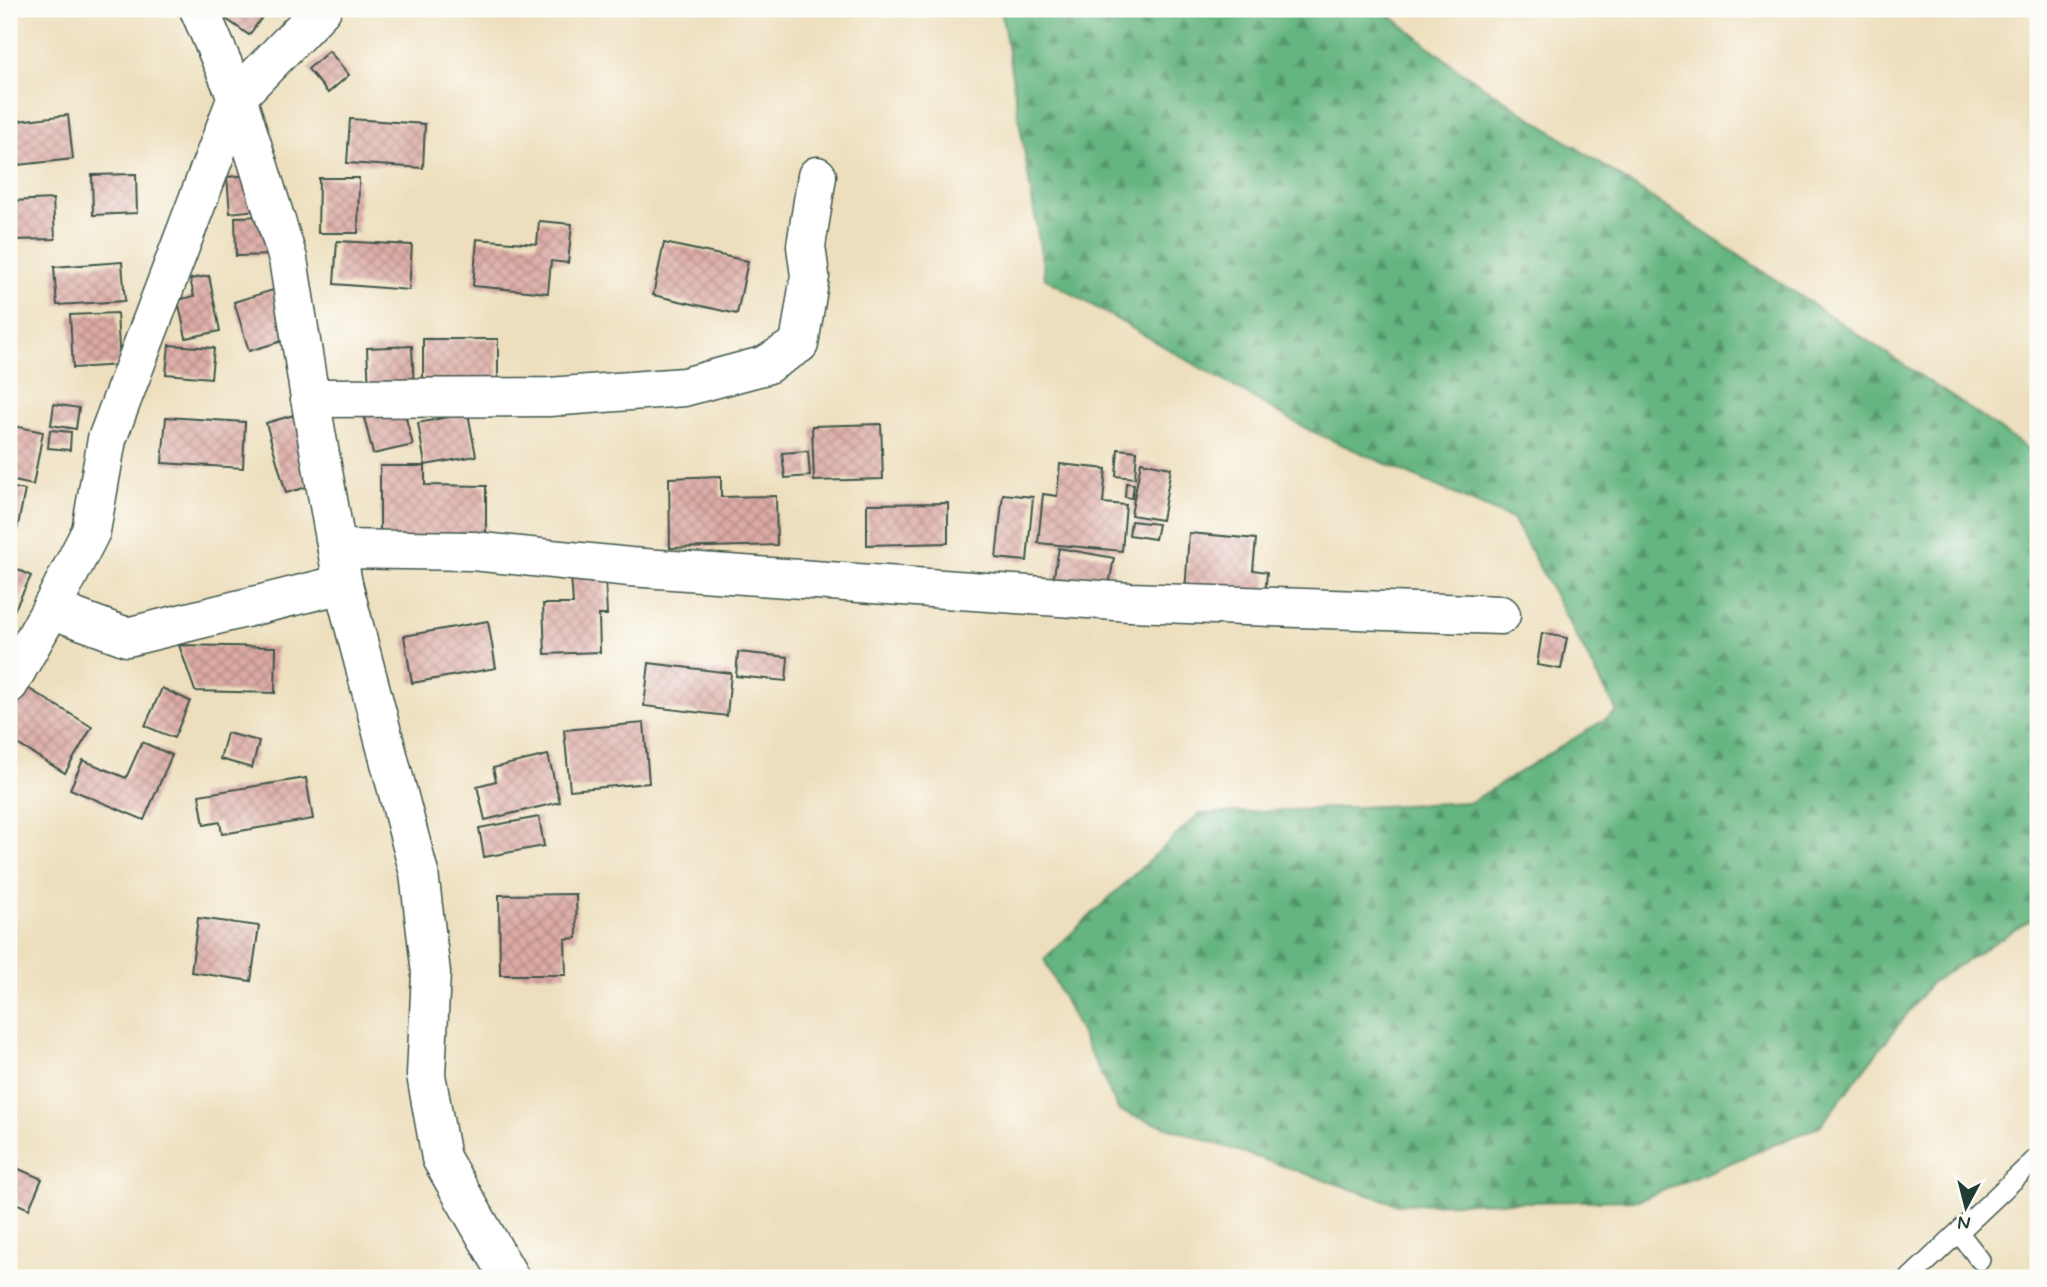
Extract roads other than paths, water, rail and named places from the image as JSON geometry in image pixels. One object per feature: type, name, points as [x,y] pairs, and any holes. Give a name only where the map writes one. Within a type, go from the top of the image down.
[{"type":"street","points":[[199,9],[237,97],[288,259],[340,567],[419,873],[431,973],[426,1075],[441,1158],[510,1278]]},
{"type":"street","points":[[9,684],[91,531],[107,439],[237,97],[322,9]]},
{"type":"street","points":[[310,398],[549,397],[684,387],[766,365],[799,344],[810,276],[806,246],[817,176]]},
{"type":"street","points":[[51,609],[127,637],[340,567],[473,551],[630,567],[1130,602],[1502,615]]},
{"type":"lane","points":[[1910,1278],[2038,1157]]},
{"type":"lane","points":[[1958,1233],[1980,1260]]}]
